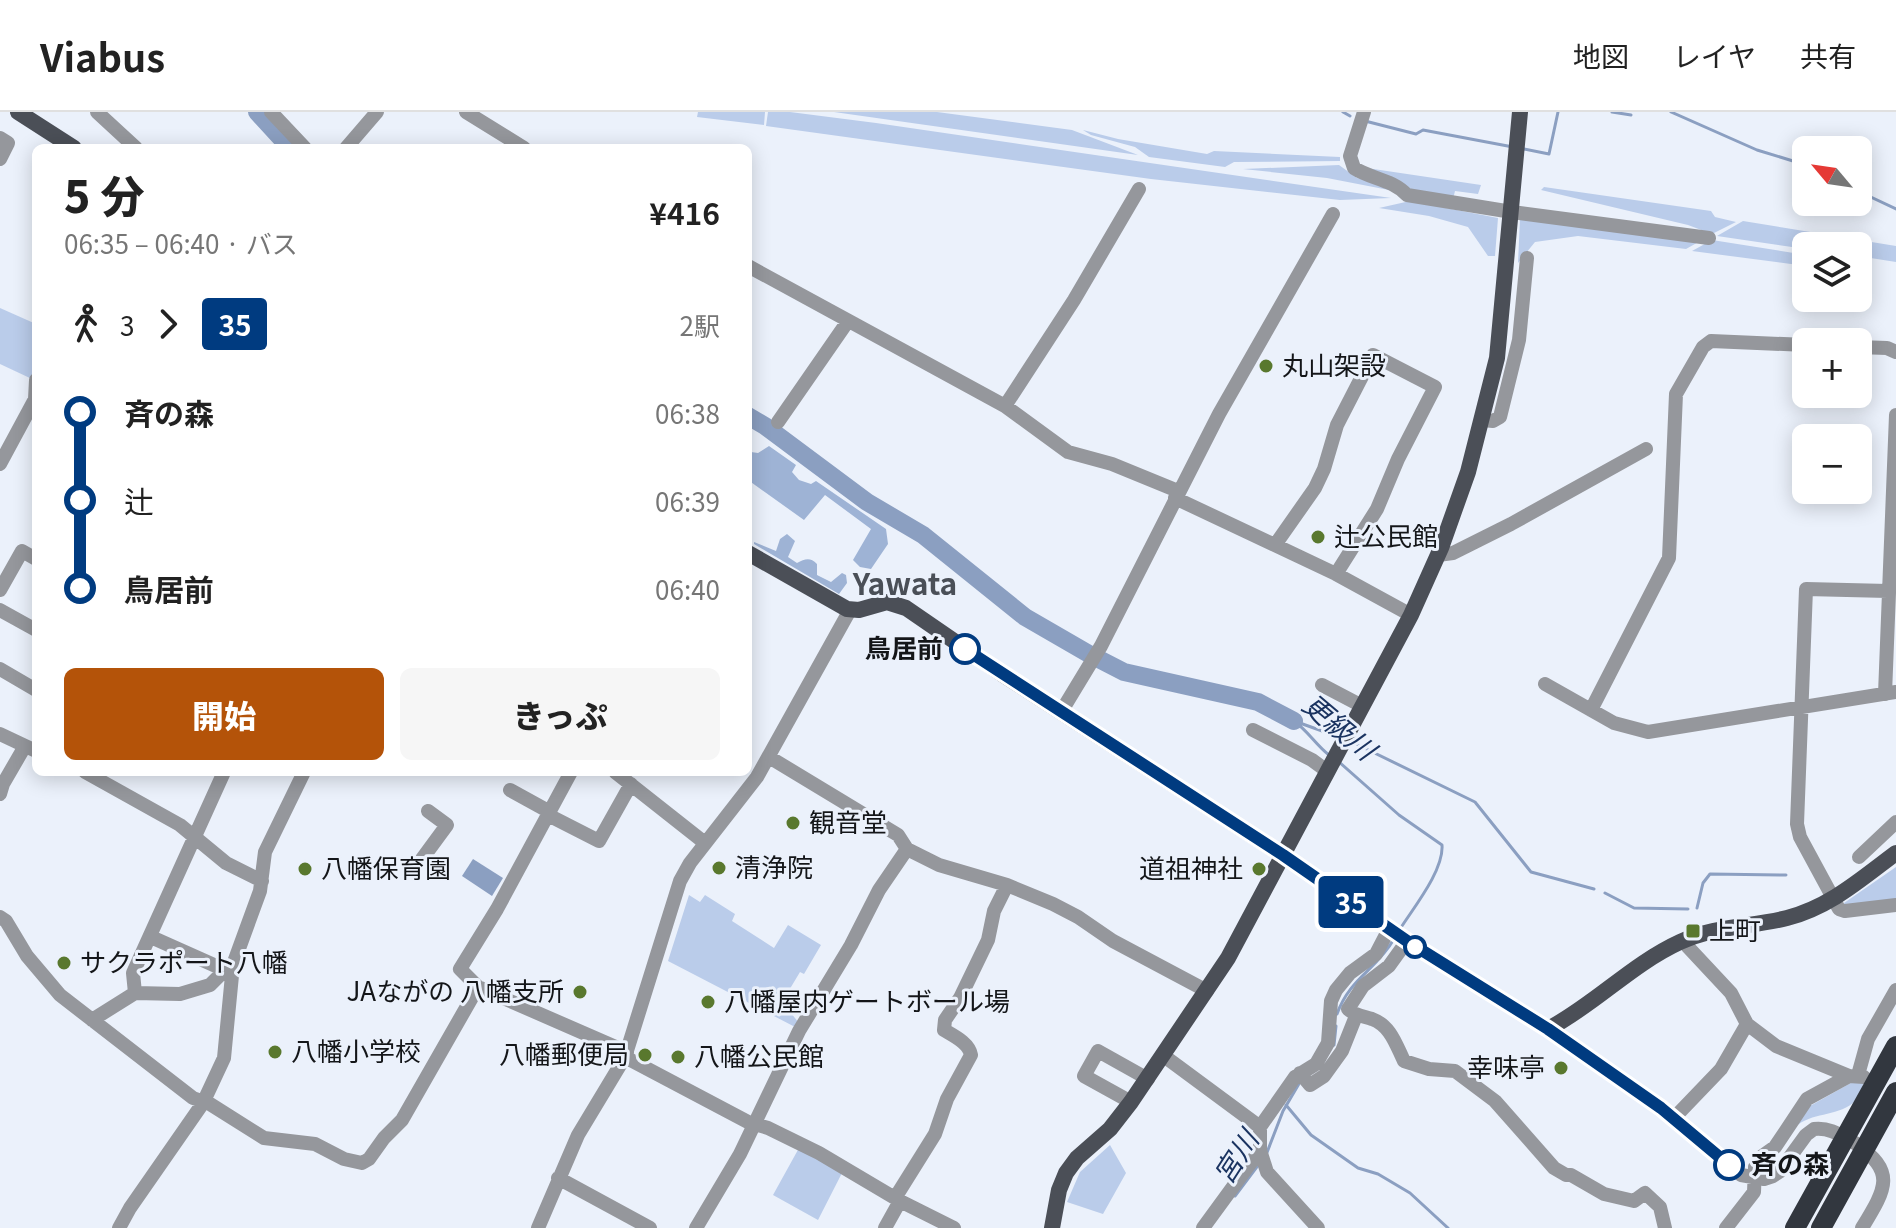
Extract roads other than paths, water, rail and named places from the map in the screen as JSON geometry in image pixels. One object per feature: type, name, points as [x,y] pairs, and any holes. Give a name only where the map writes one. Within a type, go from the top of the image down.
[{"type":"highway","points":[[1795,1228],[1896,1046]]},
{"type":"highway","points":[[1821,1228],[1896,1092]]},
{"type":"main road","points":[[18,112],[68,144]]},
{"type":"main road","points":[[1052,1228],[1059,1190],[1066,1173],[1077,1158],[1110,1129],[1131,1102],[1207,991],[1411,615],[1438,555],[1455,514],[1483,420],[1497,358],[1520,112]]},
{"type":"main road","points":[[752,555],[850,610],[887,602],[901,605],[1283,855],[1397,935],[1548,1029],[1685,939],[1709,931],[1787,918],[1833,899],[1896,853]]},
{"type":"street","points":[[97,112],[132,144]]},
{"type":"street","points":[[271,112],[301,144]]},
{"type":"street","points":[[466,112],[518,144]]},
{"type":"street","points":[[1364,112],[1350,156],[1354,168],[1387,181],[1407,195],[1709,238]]},
{"type":"street","points":[[349,144],[372,113]]},
{"type":"street","points":[[0,138],[8,143],[0,159]]},
{"type":"street","points":[[1005,406],[1074,300],[1139,189]]},
{"type":"street","points":[[1061,712],[1099,650],[1177,494],[1333,214]]},
{"type":"street","points":[[1483,420],[1493,421],[1500,417],[1519,340],[1527,258]]},
{"type":"street","points":[[752,268],[1005,406],[1068,452],[1112,464],[1177,494],[1411,615]]},
{"type":"street","points":[[778,422],[848,321]]},
{"type":"street","points":[[1591,710],[1669,558],[1676,394],[1703,347],[1711,341],[1792,344]]},
{"type":"street","points":[[1872,347],[1896,352]]},
{"type":"street","points":[[1275,545],[1315,488],[1337,425],[1373,355],[1435,387],[1398,459],[1377,509],[1336,574]]},
{"type":"street","points":[[0,464],[32,405]]},
{"type":"street","points":[[1545,684],[1623,726],[1648,732],[1891,693],[1888,591],[1896,415]]},
{"type":"street","points":[[1438,555],[1453,553],[1511,524],[1646,449]]},
{"type":"street","points":[[0,590],[22,551],[32,557]]},
{"type":"street","points":[[1888,591],[1806,589],[1797,824],[1800,837],[1842,911],[1896,905]]},
{"type":"street","points":[[0,610],[32,628]]},
{"type":"street","points":[[538,1228],[578,1135],[626,1054],[680,881],[769,757],[850,610]]},
{"type":"street","points":[[0,669],[32,688]]},
{"type":"street","points":[[1322,685],[1362,706]]},
{"type":"street","points":[[1253,730],[1328,769]]},
{"type":"street","points":[[0,734],[32,749]]},
{"type":"street","points":[[0,794],[3,784],[32,750]]},
{"type":"street","points":[[769,757],[898,835],[907,849],[939,865],[1007,885],[1078,917],[1113,941],[1207,991]]},
{"type":"street","points":[[96,776],[180,825],[226,863],[262,881]]},
{"type":"street","points":[[135,993],[133,973],[222,776]]},
{"type":"street","points":[[119,1228],[203,1103],[224,1058],[229,970],[262,881],[265,852],[302,776]]},
{"type":"street","points":[[569,776],[497,909],[460,969],[478,987],[626,1054],[748,1122],[832,1160],[897,1200],[954,1228]]},
{"type":"street","points":[[620,776],[705,843]]},
{"type":"street","points":[[510,790],[599,841],[631,784]]},
{"type":"street","points":[[422,859],[447,825],[428,811]]},
{"type":"street","points":[[1859,857],[1896,822]]},
{"type":"street","points":[[696,1228],[736,1162],[807,1018],[851,945],[879,890],[907,849]]},
{"type":"street","points":[[885,1228],[897,1200],[935,1134],[947,1099],[971,1055],[970,1049],[944,1030],[945,1020],[960,998],[988,940],[994,911],[1007,885]]},
{"type":"street","points":[[0,917],[6,921],[27,956],[47,981],[92,1020],[203,1103],[210,1104],[264,1138],[315,1144],[344,1159],[362,1163],[369,1159],[402,1120],[478,987]]},
{"type":"street","points":[[1397,935],[1389,966],[1363,986],[1348,1009],[1356,1016],[1375,1020],[1388,1030],[1404,1061],[1429,1069],[1455,1071],[1487,1093],[1554,1168],[1616,1198],[1634,1201],[1645,1193],[1660,1207],[1665,1228]]},
{"type":"street","points":[[1318,1228],[1267,1172],[1260,1127],[1316,1064],[1328,1043],[1331,1001],[1336,990],[1350,973],[1397,935]]},
{"type":"street","points":[[151,937],[229,970]]},
{"type":"street","points":[[1685,939],[1688,947],[1731,993],[1747,1024],[1785,1051],[1857,1076]]},
{"type":"street","points":[[92,1020],[135,993],[180,994],[210,985],[229,970]]},
{"type":"street","points":[[1726,1228],[1754,1192],[1755,1167],[1761,1157],[1775,1147],[1807,1099],[1857,1076],[1868,1039],[1896,990]]},
{"type":"street","points":[[1304,1077],[1310,1085],[1330,1070],[1342,1051],[1356,1016]]},
{"type":"street","points":[[1674,1118],[1721,1069],[1747,1024]]},
{"type":"street","points":[[1548,1029],[1674,1118],[1741,1175],[1764,1179],[1779,1172],[1806,1135],[1814,1129],[1831,1130],[1864,1148],[1881,1160],[1887,1182],[1862,1228]]},
{"type":"street","points":[[1131,1102],[1084,1076],[1098,1051],[1148,1079]]},
{"type":"street","points":[[1164,1056],[1260,1127]]},
{"type":"street","points":[[1203,1228],[1262,1155]]},
{"type":"street","points":[[558,1178],[650,1228]]},
{"type":"waterway","name":"更級川","points":[[257,112],[286,144]]},
{"type":"waterway","points":[[1343,112],[1350,116]]},
{"type":"waterway","points":[[1524,149],[1549,154],[1558,112]]},
{"type":"waterway","points":[[1612,112],[1631,115]]},
{"type":"waterway","points":[[1671,112],[1757,150],[1792,161]]},
{"type":"waterway","points":[[1365,121],[1416,134],[1423,130],[1513,147]]},
{"type":"waterway","points":[[1872,198],[1896,209]]},
{"type":"waterway","name":"更級川","points":[[752,418],[867,502],[923,535],[1025,617],[1089,654],[1124,672],[1258,702],[1294,721]]},
{"type":"waterway","name":"更級川","points":[[1294,721],[1329,755]]},
{"type":"waterway","points":[[1297,722],[1339,737]]},
{"type":"waterway","points":[[1350,741],[1475,802],[1531,872],[1594,889]]},
{"type":"waterway","name":"更級川","points":[[1339,762],[1399,815],[1442,845],[1433,877],[1400,929]]},
{"type":"waterway","points":[[1697,908],[1703,883],[1710,874],[1786,875]]},
{"type":"waterway","points":[[1605,893],[1634,908],[1688,909]]},
{"type":"waterway","name":"更級川","points":[[1337,1014],[1349,991],[1394,939]]},
{"type":"waterway","name":"更級川","points":[[1334,1045],[1336,1026]]},
{"type":"waterway","name":"宮川","points":[[1266,1155],[1283,1111],[1300,1082]]},
{"type":"waterway","name":"更級川","points":[[1286,1105],[1311,1135],[1358,1168],[1378,1174],[1410,1193],[1448,1228]]},
{"type":"waterway","name":"宮川","points":[[1235,1196],[1259,1164]]},
{"type":"place","name":"丸山架設","points":[[1266,366]]},
{"type":"place","name":"辻公民館","points":[[1318,537]]},
{"type":"place","name":"鳥居前","points":[[965,649]]},
{"type":"place","name":"観音堂","points":[[793,823]]},
{"type":"place","name":"清浄院","points":[[719,868]]},
{"type":"place","name":"八幡保育園","points":[[305,869]]},
{"type":"place","name":"道祖神社","points":[[1259,869]]},
{"type":"place","name":"上町","points":[[1693,931]]},
{"type":"place","name":"サクラポート八幡","points":[[64,963]]},
{"type":"place","name":"JAながの 八幡支所","points":[[580,992]]},
{"type":"place","name":"八幡屋内ゲートボール場","points":[[708,1002]]},
{"type":"place","name":"八幡小学校","points":[[275,1052]]},
{"type":"place","name":"八幡郵便局","points":[[645,1055]]},
{"type":"place","name":"八幡公民館","points":[[678,1057]]},
{"type":"place","name":"幸味亭","points":[[1561,1068]]},
{"type":"place","name":"斉の森","points":[[1729,1165]]},
{"type":"district","name":"Yawata","points":[[905,585]]}]
